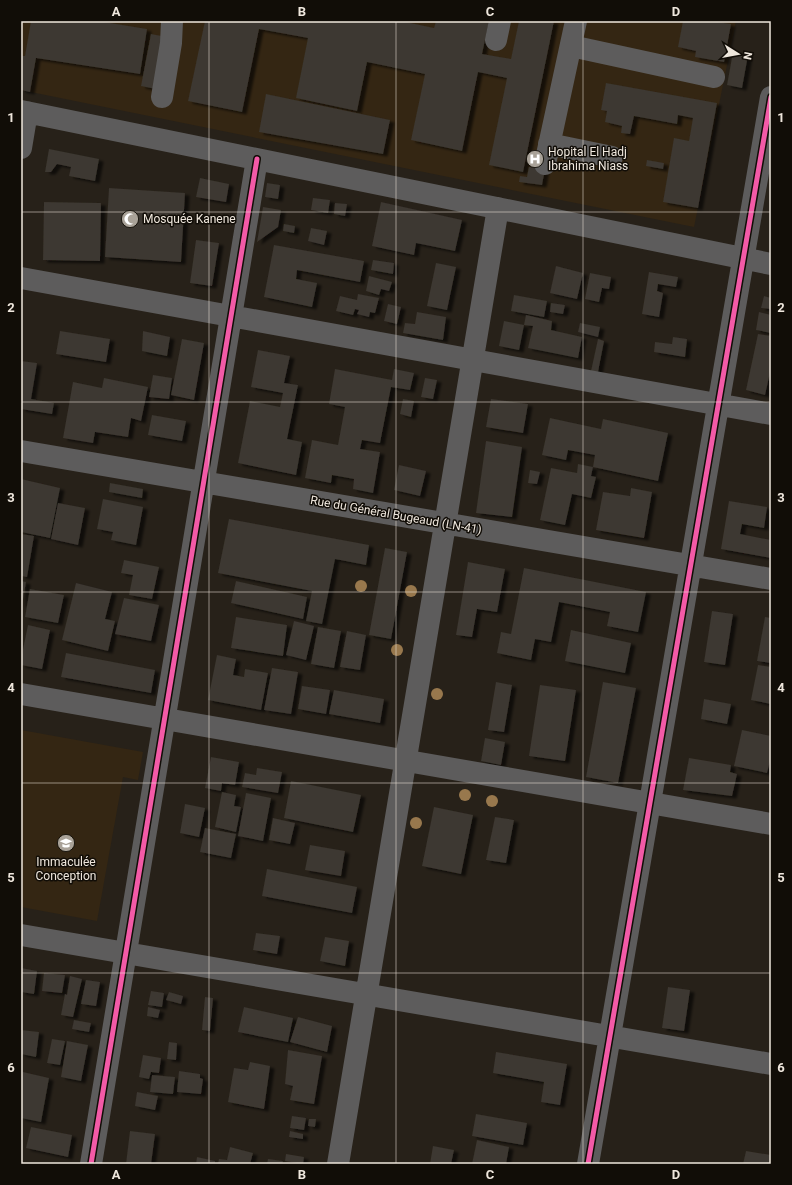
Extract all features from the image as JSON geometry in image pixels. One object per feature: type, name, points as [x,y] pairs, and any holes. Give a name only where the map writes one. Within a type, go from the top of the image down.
[{"type":"street","points":[[162,97],[171,43],[172,21]]},
{"type":"street","points":[[576,21],[547,154],[612,157]]},
{"type":"street","points":[[571,46],[714,77]]},
{"type":"street","points":[[588,1164],[771,98]]},
{"type":"street","points":[[21,148],[24,112],[771,264]]},
{"type":"street","points":[[91,1164],[257,159]]},
{"type":"street","points":[[338,1164],[498,208]]},
{"type":"street","points":[[21,278],[771,414]]},
{"type":"street","name":"Rue du Général Bugeaud (LN-41)","points":[[21,451],[771,579]]},
{"type":"street","points":[[21,694],[771,824]]},
{"type":"street","points":[[21,935],[771,1064]]},
{"type":"shaded area","name":"Hopital El Hadj Ibrahima Niass","points":[[21,21],[736,21],[694,227],[21,90]]},
{"type":"shaded area","name":"Immaculée Conception","points":[[21,730],[143,752],[138,780],[123,777],[97,921],[21,907]]},
{"type":"building","points":[[31,21],[98,21],[147,29],[140,74],[36,58],[30,92],[21,90],[21,56],[25,56]]},
{"type":"building","points":[[205,21],[401,21],[434,28],[436,21],[489,21],[482,54],[511,59],[519,21],[554,21],[523,172],[489,165],[507,78],[478,72],[462,151],[411,140],[425,74],[367,62],[357,111],[296,98],[308,38],[259,29],[242,112],[188,101]]},
{"type":"building","points":[[683,21],[712,21],[731,24],[724,62],[695,57],[696,51],[678,47]]},
{"type":"building","points":[[151,34],[167,37],[156,89],[141,86]]},
{"type":"building","points":[[733,52],[748,55],[742,88],[727,85]]},
{"type":"building","points":[[606,83],[717,103],[698,208],[663,202],[674,138],[689,141],[693,118],[678,115],[677,124],[634,116],[630,134],[621,133],[622,126],[605,122],[607,111],[601,110]]},
{"type":"building","points":[[266,94],[390,120],[383,154],[259,132]]},
{"type":"building","points":[[49,149],[99,159],[95,181],[69,176],[71,167],[57,164],[51,172],[45,172]]},
{"type":"building","points":[[647,160],[664,163],[663,169],[646,166]]},
{"type":"building","points":[[529,167],[545,169],[542,185],[519,182],[520,176],[527,177]]},
{"type":"building","points":[[200,178],[229,184],[226,202],[196,197]]},
{"type":"building","points":[[267,183],[280,185],[278,199],[265,197]]},
{"type":"building","points":[[109,188],[185,193],[181,262],[105,257]]},
{"type":"building","points":[[313,198],[330,200],[328,213],[311,210]]},
{"type":"building","points":[[44,202],[101,203],[100,261],[43,260]]},
{"type":"building","points":[[381,202],[462,220],[455,251],[416,243],[414,255],[372,246]]},
{"type":"building","points":[[335,203],[347,204],[345,216],[334,214]]},
{"type":"building","points":[[263,207],[281,210],[278,227],[257,242]]},
{"type":"building","points":[[284,224],[295,226],[294,233],[283,231]]},
{"type":"building","points":[[311,228],[327,231],[324,245],[308,241]]},
{"type":"building","points":[[196,240],[219,243],[212,286],[190,283]]},
{"type":"building","points":[[274,245],[364,261],[360,282],[297,270],[296,279],[317,283],[312,307],[264,297]]},
{"type":"building","points":[[373,260],[394,263],[393,274],[371,270]]},
{"type":"building","points":[[436,263],[456,267],[447,310],[427,306]]},
{"type":"building","points":[[556,266],[583,273],[577,299],[550,293]]},
{"type":"building","points":[[649,272],[678,277],[676,287],[658,284],[657,291],[663,293],[659,317],[642,314]]},
{"type":"building","points":[[590,273],[611,277],[609,289],[602,288],[599,302],[585,299]]},
{"type":"building","points":[[369,276],[392,282],[389,291],[381,289],[379,295],[366,291]]},
{"type":"building","points":[[358,294],[379,298],[375,313],[370,312],[369,317],[357,314],[359,310],[355,309],[353,315],[336,311],[340,296],[357,300]]},
{"type":"building","points":[[514,295],[547,301],[544,317],[511,311]]},
{"type":"building","points":[[764,296],[771,298],[771,309],[761,308]]},
{"type":"building","points":[[551,303],[565,305],[563,314],[550,312]]},
{"type":"building","points":[[388,304],[401,307],[397,324],[384,321]]},
{"type":"building","points":[[417,312],[446,317],[443,340],[403,333],[405,323],[415,324]]},
{"type":"building","points":[[759,312],[771,315],[771,333],[756,330]]},
{"type":"building","points":[[526,315],[552,321],[551,330],[582,337],[578,358],[528,348],[533,326],[524,325]]},
{"type":"building","points":[[504,321],[524,325],[519,350],[499,346]]},
{"type":"building","points":[[580,323],[600,327],[598,337],[578,332]]},
{"type":"building","points":[[60,331],[110,339],[106,362],[56,354]]},
{"type":"building","points":[[143,331],[170,337],[167,356],[142,351]]},
{"type":"building","points":[[758,334],[771,336],[771,368],[765,395],[746,390]]},
{"type":"building","points":[[673,337],[687,339],[685,357],[654,352],[655,342],[672,344]]},
{"type":"building","points":[[182,339],[204,343],[194,400],[171,395]]},
{"type":"building","points":[[598,339],[604,341],[598,372],[591,371]]},
{"type":"building","points":[[258,350],[290,356],[284,383],[298,385],[287,439],[302,442],[296,475],[238,463],[250,401],[280,407],[283,393],[251,387]]},
{"type":"building","points":[[21,361],[37,363],[31,399],[54,403],[52,414],[21,409]]},
{"type":"building","points":[[335,369],[392,380],[394,369],[414,373],[410,390],[391,387],[380,443],[362,440],[360,449],[380,452],[373,493],[353,489],[354,479],[332,475],[331,483],[305,478],[312,440],[338,445],[345,407],[329,404]]},
{"type":"building","points":[[153,375],[172,378],[169,399],[149,397]]},
{"type":"building","points":[[104,378],[148,387],[141,421],[131,418],[128,437],[95,432],[93,443],[63,438],[73,382],[102,388]]},
{"type":"building","points":[[425,378],[437,380],[433,399],[421,397]]},
{"type":"building","points":[[403,399],[414,401],[411,417],[400,414]]},
{"type":"building","points":[[491,399],[528,404],[523,433],[486,427]]},
{"type":"building","points":[[152,415],[186,421],[182,441],[148,435]]},
{"type":"building","points":[[550,418],[601,429],[603,419],[668,433],[658,481],[593,467],[595,455],[568,450],[566,460],[542,455]]},
{"type":"building","points":[[486,441],[522,447],[512,517],[476,513]]},
{"type":"building","points":[[578,464],[593,467],[591,476],[596,477],[591,498],[572,494],[565,525],[540,520],[551,468],[577,473]]},
{"type":"building","points":[[399,465],[426,471],[420,496],[394,490]]},
{"type":"building","points":[[530,470],[540,472],[537,484],[528,483]]},
{"type":"building","points":[[21,479],[60,488],[50,538],[21,532]]},
{"type":"building","points":[[110,483],[143,489],[142,498],[109,492]]},
{"type":"building","points":[[631,488],[652,492],[644,538],[596,530],[603,492],[630,496]]},
{"type":"building","points":[[103,499],[143,507],[136,545],[111,540],[113,532],[97,529]]},
{"type":"building","points":[[729,501],[767,507],[764,528],[742,524],[740,534],[771,540],[771,558],[721,549]]},
{"type":"building","points":[[58,503],[85,508],[78,545],[51,539]]},
{"type":"building","points":[[229,519],[369,545],[366,565],[335,559],[322,624],[306,621],[312,591],[218,573]]},
{"type":"building","points":[[21,534],[34,536],[27,577],[21,576]]},
{"type":"building","points":[[385,548],[407,552],[391,639],[369,635]]},
{"type":"building","points":[[124,560],[159,567],[152,599],[129,595],[133,575],[121,573]]},
{"type":"building","points":[[468,562],[505,569],[497,612],[477,609],[472,637],[456,635]]},
{"type":"building","points":[[524,568],[646,592],[638,632],[607,626],[610,612],[559,602],[551,642],[535,639],[531,660],[497,653],[501,632],[511,634]]},
{"type":"building","points":[[21,581],[26,582],[22,605],[21,605]]},
{"type":"building","points":[[236,581],[307,597],[303,619],[231,603]]},
{"type":"building","points":[[76,583],[112,592],[105,619],[115,621],[108,651],[62,640]]},
{"type":"building","points":[[30,589],[64,595],[58,623],[25,617]]},
{"type":"building","points":[[124,598],[159,605],[151,641],[115,634]]},
{"type":"building","points":[[712,611],[733,614],[725,665],[704,662]]},
{"type":"building","points":[[236,617],[287,625],[283,656],[231,648]]},
{"type":"building","points":[[765,617],[771,618],[771,663],[757,661]]},
{"type":"building","points":[[294,621],[314,626],[306,660],[286,655]]},
{"type":"building","points":[[28,625],[50,630],[42,669],[21,665]]},
{"type":"building","points":[[318,627],[341,631],[334,668],[311,664]]},
{"type":"building","points":[[571,630],[631,643],[625,673],[565,661]]},
{"type":"building","points":[[347,631],[366,635],[360,670],[340,667]]},
{"type":"building","points":[[66,653],[155,670],[151,693],[61,677]]},
{"type":"building","points":[[217,655],[236,659],[233,675],[244,677],[245,669],[268,673],[261,710],[208,700]]},
{"type":"building","points":[[758,665],[771,667],[771,704],[751,700]]},
{"type":"building","points":[[272,668],[298,672],[291,714],[264,710]]},
{"type":"building","points":[[496,682],[512,685],[504,732],[488,730]]},
{"type":"building","points":[[603,682],[636,688],[618,783],[586,777]]},
{"type":"building","points":[[540,685],[576,690],[565,761],[529,756]]},
{"type":"building","points":[[302,686],[330,690],[326,714],[298,709]]},
{"type":"building","points":[[334,690],[384,699],[380,723],[329,714]]},
{"type":"building","points":[[704,699],[731,704],[727,724],[701,719]]},
{"type":"building","points":[[742,730],[771,736],[771,757],[767,773],[734,766]]},
{"type":"building","points":[[485,738],[505,742],[501,765],[481,761]]},
{"type":"building","points":[[211,757],[239,762],[235,785],[222,783],[221,791],[205,788]]},
{"type":"building","points":[[689,758],[731,765],[730,772],[737,774],[732,796],[683,790]]},
{"type":"building","points":[[257,768],[282,772],[278,793],[242,787],[245,773],[256,775]]},
{"type":"building","points":[[291,781],[361,795],[353,832],[284,818]]},
{"type":"building","points":[[222,792],[236,795],[234,806],[241,807],[236,832],[215,827]]},
{"type":"building","points":[[246,793],[271,798],[263,841],[238,836]]},
{"type":"building","points":[[185,804],[205,808],[199,837],[180,833]]},
{"type":"building","points":[[434,807],[473,815],[461,874],[422,866]]},
{"type":"building","points":[[495,817],[514,820],[506,863],[486,860]]},
{"type":"building","points":[[273,818],[295,823],[290,844],[269,840]]},
{"type":"building","points":[[205,828],[236,834],[231,858],[200,852]]},
{"type":"building","points":[[310,845],[345,851],[341,876],[305,870]]},
{"type":"building","points":[[267,869],[357,887],[352,913],[262,896]]},
{"type":"building","points":[[256,933],[280,936],[277,954],[253,950]]},
{"type":"building","points":[[325,937],[349,941],[345,966],[320,961]]},
{"type":"building","points":[[21,968],[37,971],[34,994],[21,992]]},
{"type":"building","points":[[44,973],[65,975],[62,993],[42,991]]},
{"type":"building","points":[[70,976],[82,979],[73,1017],[61,1015],[65,994],[67,995]]},
{"type":"building","points":[[86,980],[100,982],[96,1006],[81,1004]]},
{"type":"building","points":[[668,987],[690,990],[684,1031],[662,1028]]},
{"type":"building","points":[[151,991],[164,993],[162,1007],[148,1005]]},
{"type":"building","points":[[169,992],[183,996],[181,1004],[166,1000]]},
{"type":"building","points":[[205,997],[213,998],[210,1031],[202,1030]]},
{"type":"building","points":[[148,1007],[160,1010],[158,1018],[147,1016]]},
{"type":"building","points":[[244,1007],[293,1018],[288,1042],[238,1032]]},
{"type":"building","points":[[298,1017],[332,1026],[327,1052],[290,1042]]},
{"type":"building","points":[[74,1020],[91,1023],[89,1032],[72,1029]]},
{"type":"building","points":[[21,1030],[39,1032],[36,1057],[21,1054]]},
{"type":"building","points":[[52,1039],[65,1041],[60,1065],[47,1063]]},
{"type":"building","points":[[67,1041],[88,1045],[81,1081],[61,1077]]},
{"type":"building","points":[[169,1042],[177,1043],[176,1060],[167,1059]]},
{"type":"building","points":[[288,1050],[322,1056],[314,1104],[290,1100],[293,1086],[285,1084]]},
{"type":"building","points":[[496,1052],[567,1064],[560,1105],[541,1102],[544,1082],[493,1073]]},
{"type":"building","points":[[143,1055],[161,1058],[159,1073],[151,1072],[149,1079],[139,1077]]},
{"type":"building","points":[[250,1062],[270,1066],[264,1109],[228,1102],[234,1068],[248,1070]]},
{"type":"building","points":[[179,1071],[200,1074],[200,1078],[203,1079],[201,1094],[177,1092]]},
{"type":"building","points":[[23,1072],[49,1078],[41,1122],[21,1118],[21,1083]]},
{"type":"building","points":[[152,1075],[175,1077],[173,1094],[150,1092]]},
{"type":"building","points":[[137,1092],[158,1096],[155,1110],[135,1106]]},
{"type":"building","points":[[476,1114],[527,1123],[523,1145],[472,1136]]},
{"type":"building","points":[[292,1116],[306,1118],[304,1130],[290,1128]]},
{"type":"building","points":[[309,1119],[316,1119],[315,1127],[308,1126]]},
{"type":"building","points":[[31,1127],[72,1135],[68,1157],[26,1148]]},
{"type":"building","points":[[130,1131],[155,1134],[151,1164],[126,1164]]},
{"type":"building","points":[[290,1131],[303,1134],[303,1139],[289,1137]]},
{"type":"building","points":[[477,1140],[509,1147],[506,1164],[472,1164]]},
{"type":"building","points":[[433,1146],[454,1150],[451,1164],[430,1164]]},
{"type":"building","points":[[230,1147],[253,1153],[250,1164],[218,1164],[219,1159],[227,1160]]},
{"type":"building","points":[[746,1151],[771,1155],[771,1164],[743,1164]]},
{"type":"building","points":[[286,1154],[304,1157],[303,1164],[285,1161]]},
{"type":"building","points":[[197,1157],[215,1161],[215,1164],[196,1164]]},
{"type":"building","points":[[268,1159],[283,1161],[282,1164],[267,1164]]},
{"type":"cycle path","points":[[588,1164],[771,97]]},
{"type":"cycle path","points":[[91,1164],[257,159]]},
{"type":"place","name":"Hopital El Hadj Ibrahima Niass","points":[[535,159]]},
{"type":"place","name":"Mosquée Kanene","points":[[130,219]]},
{"type":"place","name":"Immaculée Conception","points":[[66,843]]}]
